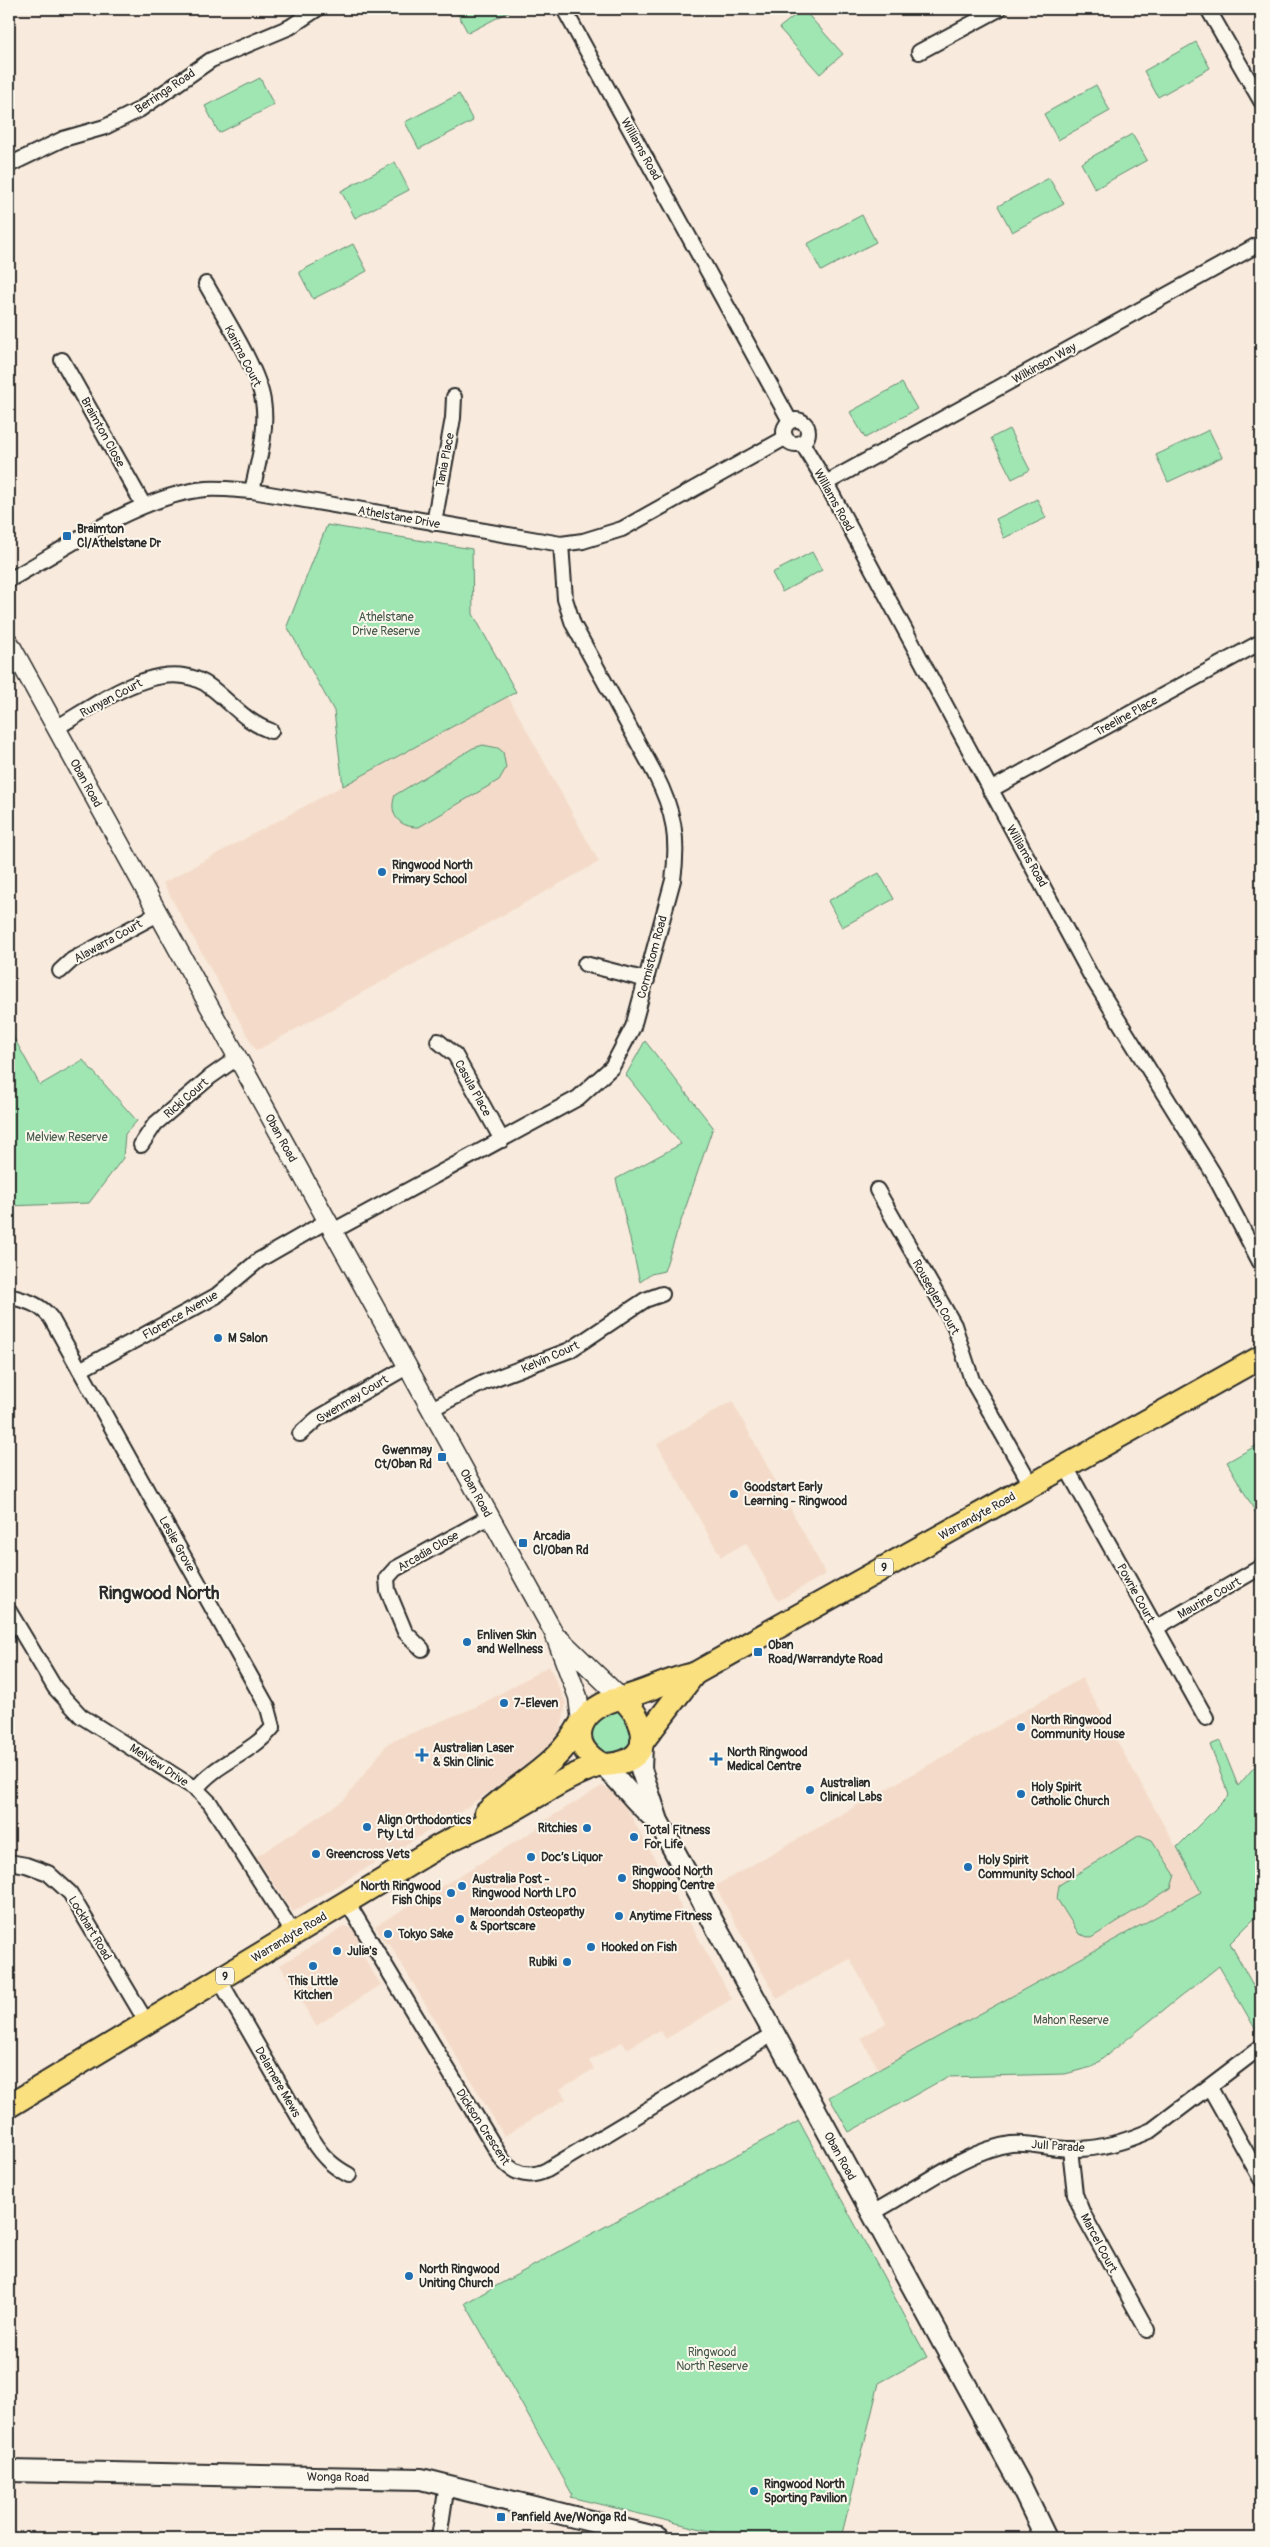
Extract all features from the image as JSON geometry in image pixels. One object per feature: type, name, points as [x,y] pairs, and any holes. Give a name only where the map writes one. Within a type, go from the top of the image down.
[{"type":"main road","name":"Warrandyte Road","points":[[621,1698],[645,1693],[680,1677],[694,1674],[1261,1357]]},
{"type":"main road","name":"Warrandyte Road","points":[[642,1743],[684,1690],[694,1674]]},
{"type":"main road","name":"9","points":[[581,1723],[594,1709],[621,1698]]},
{"type":"main road","points":[[621,1698],[640,1718],[642,1743]]},
{"type":"main road","name":"Warrandyte Road","points":[[467,1831],[494,1806],[554,1761],[573,1738],[581,1723]]},
{"type":"main road","points":[[581,1723],[582,1743],[592,1758],[602,1765]]},
{"type":"main road","name":"9","points":[[602,1765],[617,1765],[627,1762],[635,1755],[642,1743]]},
{"type":"main road","name":"Oban Road","points":[[642,1743],[641,1769],[658,1821],[1023,2489],[1046,2538]]},
{"type":"main road","name":"Warrandyte Road","points":[[9,2106],[467,1831],[499,1818],[578,1773],[602,1765]]},
{"type":"main road","name":"Oban Road","points":[[602,1765],[623,1785],[640,1806],[658,1821]]},
{"type":"main road","name":"Wonga Road","points":[[9,2471],[405,2478],[447,2484],[638,2536],[659,2538]]},
{"type":"main road","name":"Oban Road","points":[[1023,2489],[1057,2538]]},
{"type":"street","name":"Berringa Road","points":[[9,166],[63,139],[114,122],[139,110],[211,60],[290,27],[317,9]]},
{"type":"street","name":"Williams Road","points":[[564,9],[790,421]]},
{"type":"street","points":[[919,52],[999,9]]},
{"type":"street","points":[[1208,9],[1261,101]]},
{"type":"street","name":"Wilkinson Way","points":[[826,484],[1261,243]]},
{"type":"street","name":"Karima Court","points":[[206,284],[258,381],[264,401],[265,422],[252,491]]},
{"type":"street","name":"Braimton Close","points":[[62,360],[143,504]]},
{"type":"street","name":"Tania Place","points":[[434,524],[453,418],[454,397]]},
{"type":"street","points":[[798,420],[807,428],[807,437],[802,443],[790,443],[785,438],[785,427],[790,421],[798,420]]},
{"type":"street","name":"Athelstane Drive","points":[[9,580],[143,504],[200,490],[252,491],[434,524],[561,544],[583,541],[622,529],[785,438]]},
{"type":"street","name":"Williams Road","points":[[802,443],[826,484],[990,790],[1048,892],[1091,976],[1213,1173],[1261,1264]]},
{"type":"street","name":"Cormistom Road","points":[[330,1226],[502,1140],[578,1098],[612,1067],[633,1027],[673,880],[676,860],[676,830],[667,799],[656,774],[573,624],[565,599],[561,544]]},
{"type":"street","name":"Oban Road","points":[[9,642],[554,1633],[578,1697],[581,1723]]},
{"type":"street","name":"Treeline Place","points":[[990,790],[1261,642]]},
{"type":"street","name":"Runyan Court","points":[[56,728],[139,682],[167,674],[197,680],[212,687],[256,726],[271,730]]},
{"type":"street","name":"Alawarra Court","points":[[60,971],[72,960],[158,914]]},
{"type":"street","points":[[585,964],[647,980]]},
{"type":"street","name":"Casula Place","points":[[438,1041],[455,1055],[502,1140]]},
{"type":"street","name":"Ricki Court","points":[[141,1145],[155,1124],[210,1077],[237,1058]]},
{"type":"street","name":"Rouseglen Court","points":[[877,1190],[954,1325],[972,1380],[1032,1486]]},
{"type":"street","name":"Florence Avenue","points":[[80,1370],[216,1296],[259,1260],[330,1226]]},
{"type":"street","name":"Kelvin Court","points":[[430,1409],[485,1382],[570,1350],[645,1300],[662,1294]]},
{"type":"street","name":"Leslie Grove","points":[[9,1296],[32,1302],[43,1308],[80,1370],[268,1708],[273,1726],[263,1740],[209,1774],[196,1789]]},
{"type":"street","name":"Gwenmay Court","points":[[300,1434],[318,1418],[407,1367]]},
{"type":"street","name":"Powrie Court","points":[[1066,1467],[1206,1718]]},
{"type":"street","name":"Arcadia Close","points":[[422,1649],[405,1632],[388,1591],[387,1578],[396,1569],[489,1517]]},
{"type":"street","name":"Maurine Court","points":[[1156,1628],[1261,1567]]},
{"type":"street","name":"Melview Drive","points":[[9,1611],[55,1688],[81,1716],[196,1789],[210,1803],[294,1934]]},
{"type":"street","name":"Oban Road","points":[[554,1633],[621,1698]]},
{"type":"street","name":"Lockhart Road","points":[[9,1862],[26,1865],[48,1873],[70,1893],[147,2023]]},
{"type":"street","name":"Dickson Crescent","points":[[347,1902],[502,2161],[519,2173],[539,2174],[547,2170],[773,2034]]},
{"type":"street","name":"Delamere Mews","points":[[219,1979],[322,2156],[335,2168],[349,2175]]},
{"type":"street","name":"Jull Parade","points":[[872,2214],[968,2158],[992,2148],[1012,2144],[1034,2144],[1070,2149],[1112,2144],[1152,2130],[1210,2088],[1261,2047]]},
{"type":"street","points":[[1210,2088],[1261,2179]]},
{"type":"street","name":"Marcel Court","points":[[1070,2149],[1076,2194],[1083,2214],[1147,2330]]},
{"type":"street","points":[[439,2538],[447,2484]]},
{"type":"shaded area","name":"Ringwood North Primary School","points":[[508,696],[599,862],[256,1051],[163,883]]},
{"type":"shaded area","name":"Goodstart Early Learning - Ringwood","points":[[732,1401],[826,1574],[778,1601],[746,1543],[721,1557],[657,1444]]},
{"type":"shaded area","points":[[549,1666],[566,1703],[560,1737],[512,1776],[457,1814],[293,1912],[256,1857],[344,1800],[388,1743],[478,1706]]},
{"type":"shaded area","name":"Holy Spirit Community School","points":[[1082,1678],[1201,1892],[879,2070],[861,2038],[886,2023],[850,1959],[777,1999],[715,1886]]},
{"type":"shaded area","points":[[602,1786],[611,1790],[626,1807],[732,1999],[666,2039],[660,2030],[627,2049],[622,2042],[589,2061],[594,2069],[560,2089],[566,2099],[504,2136],[389,1943],[386,1944],[375,1926],[535,1830],[544,1821]]},
{"type":"shaded area","points":[[345,1926],[353,1929],[364,1947],[362,1949],[365,1953],[363,1956],[381,1985],[316,2026],[280,1965]]},
{"type":"green space","points":[[455,9],[514,9],[468,33]]},
{"type":"green space","points":[[803,9],[843,54],[820,74],[779,28]]},
{"type":"green space","points":[[1196,42],[1210,68],[1158,97],[1144,71]]},
{"type":"green space","points":[[260,78],[274,105],[219,133],[205,106]]},
{"type":"green space","points":[[1096,85],[1110,111],[1058,140],[1044,114]]},
{"type":"green space","points":[[459,94],[473,121],[419,149],[405,122]]},
{"type":"green space","points":[[1132,134],[1147,160],[1095,189],[1081,163]]},
{"type":"green space","points":[[395,162],[409,190],[355,218],[341,191]]},
{"type":"green space","points":[[1049,178],[1064,204],[1012,232],[998,206]]},
{"type":"green space","points":[[862,215],[876,242],[821,271],[807,244]]},
{"type":"green space","points":[[353,244],[367,271],[313,299],[299,272]]},
{"type":"green space","points":[[902,383],[917,409],[865,438],[850,412]]},
{"type":"green space","points":[[1009,429],[1030,470],[1012,479],[991,438]]},
{"type":"green space","points":[[1209,430],[1222,457],[1168,482],[1156,455]]},
{"type":"green space","points":[[1037,499],[1046,518],[1004,538],[996,519]]},
{"type":"green space","name":"Athelstane Drive Reserve","points":[[327,525],[472,549],[473,614],[516,692],[343,786],[334,711],[287,626]]},
{"type":"green space","points":[[812,552],[822,570],[782,592],[772,573]]},
{"type":"green space","points":[[483,745],[498,748],[503,752],[506,768],[499,780],[419,827],[406,825],[397,818],[393,808],[395,795],[473,748]]},
{"type":"green space","points":[[879,873],[894,899],[842,927],[828,901]]},
{"type":"green space","name":"Melview Reserve","points":[[9,1029],[40,1085],[83,1060],[137,1121],[125,1134],[123,1158],[89,1203],[9,1206]]},
{"type":"green space","points":[[645,1041],[713,1127],[664,1271],[651,1274],[640,1282],[616,1179],[681,1144],[626,1075]]},
{"type":"green space","points":[[1261,1443],[1261,1522],[1227,1462]]},
{"type":"green space","points":[[618,1710],[633,1722],[632,1746],[610,1757],[593,1747],[589,1727],[592,1720]]},
{"type":"green space","name":"Mahon Reserve","points":[[1220,1741],[1238,1786],[1261,1759],[1261,1912],[1230,1943],[1261,2000],[1261,2029],[1257,2032],[1219,1966],[1092,2067],[1065,2074],[947,2077],[849,2132],[829,2097],[1201,1892],[1177,1847],[1229,1795],[1210,1745]]},
{"type":"green space","points":[[1140,1835],[1152,1840],[1175,1875],[1171,1888],[1091,1938],[1079,1934],[1057,1899],[1059,1885]]},
{"type":"green space","name":"Ringwood North Reserve","points":[[799,2121],[927,2357],[879,2383],[841,2538],[738,2538],[570,2497],[572,2494],[465,2303]]},
{"type":"place","name":"Braimton Cl/Athelstane Dr","points":[[67,536]]},
{"type":"place","name":"Ringwood North Primary School","points":[[382,872]]},
{"type":"place","name":"M Salon","points":[[218,1338]]},
{"type":"place","name":"Gwenmay Ct/Oban Rd","points":[[442,1457]]},
{"type":"place","name":"Goodstart Early Learning - Ringwood","points":[[734,1494]]},
{"type":"place","name":"Arcadia Cl/Oban Rd","points":[[523,1543]]},
{"type":"place","name":"Enliven Skin and Wellness","points":[[467,1642]]},
{"type":"place","name":"Oban Road/Warrandyte Road","points":[[758,1652]]},
{"type":"place","name":"7-Eleven","points":[[504,1703]]},
{"type":"place","name":"North Ringwood Community House","points":[[1021,1727]]},
{"type":"place","name":"Australian Laser & Skin Clinic","points":[[422,1755]]},
{"type":"place","name":"North Ringwood Medical Centre","points":[[716,1759]]},
{"type":"place","name":"Australian Clinical Labs","points":[[810,1790]]},
{"type":"place","name":"Holy Spirit Catholic Church","points":[[1021,1794]]},
{"type":"place","name":"Align Orthodontics Pty Ltd","points":[[367,1827]]},
{"type":"place","name":"Ritchies","points":[[587,1828]]},
{"type":"place","name":"Total Fitness For Life","points":[[634,1837]]},
{"type":"place","name":"Greencross Vets","points":[[316,1854]]},
{"type":"place","name":"Doc’s Liquor","points":[[531,1857]]},
{"type":"place","name":"Holy Spirit Community School","points":[[968,1867]]},
{"type":"place","name":"Ringwood North Shopping Centre","points":[[622,1878]]},
{"type":"place","name":"Australia Post - Ringwood North LPO","points":[[462,1886]]},
{"type":"place","name":"North Ringwood Fish Chips","points":[[451,1893]]},
{"type":"place","name":"Anytime Fitness","points":[[619,1916]]},
{"type":"place","name":"Maroondah Osteopathy & Sportscare","points":[[460,1919]]},
{"type":"place","name":"Tokyo Sake","points":[[388,1934]]},
{"type":"place","name":"Hooked on Fish","points":[[591,1947]]},
{"type":"place","name":"Julia's","points":[[337,1951]]},
{"type":"place","name":"Rubiki","points":[[567,1962]]},
{"type":"place","name":"This Little Kitchen","points":[[313,1966]]},
{"type":"place","name":"North Ringwood Uniting Church","points":[[409,2276]]},
{"type":"place","name":"Ringwood North Sporting Pavilion","points":[[754,2491]]},
{"type":"place","name":"Panfield Ave/Wonga Rd","points":[[501,2517]]},
{"type":"district","name":"Ringwood North","points":[[159,1593]]}]
